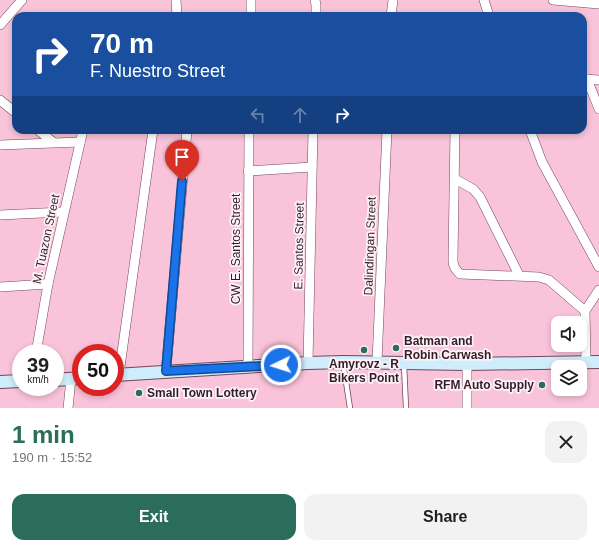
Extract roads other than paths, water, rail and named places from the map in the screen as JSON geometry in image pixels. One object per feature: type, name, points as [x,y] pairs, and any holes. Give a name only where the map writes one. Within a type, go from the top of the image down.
[{"type":"main road","points":[[587,361],[599,362]]},
{"type":"main road","points":[[124,374],[343,362],[467,364],[551,362]]},
{"type":"main road","points":[[0,382],[12,381]]},
{"type":"street","points":[[0,25],[22,0]]},
{"type":"street","points":[[176,0],[177,12]]},
{"type":"street","points":[[251,0],[251,12]]},
{"type":"street","points":[[315,0],[316,12]]},
{"type":"street","points":[[392,12],[393,0]]},
{"type":"street","points":[[484,0],[488,12]]},
{"type":"street","points":[[553,0],[599,4]]},
{"type":"street","points":[[587,79],[599,80]]},
{"type":"street","points":[[587,83],[599,109]]},
{"type":"street","points":[[0,100],[12,110]]},
{"type":"street","points":[[43,134],[53,142]]},
{"type":"street","name":"M. Tuazon Street","points":[[38,344],[63,212],[82,134]]},
{"type":"street","points":[[121,344],[152,134]]},
{"type":"street","points":[[166,371],[187,134]]},
{"type":"street","name":"CW E. Santos Street","points":[[248,367],[249,134]]},
{"type":"street","name":"E. Santos Street","points":[[308,363],[313,134]]},
{"type":"street","name":"Dalindingan Street","points":[[378,362],[387,134]]},
{"type":"street","points":[[455,134],[453,260],[455,270],[460,274],[519,275],[539,277],[549,280],[585,311]]},
{"type":"street","points":[[532,134],[542,162],[599,267]]},
{"type":"street","points":[[0,145],[80,142]]},
{"type":"street","points":[[248,171],[312,167]]},
{"type":"street","points":[[455,180],[477,193],[519,275]]},
{"type":"street","points":[[0,215],[63,212]]},
{"type":"street","points":[[0,287],[48,284]]},
{"type":"street","points":[[586,360],[585,311],[599,290]]},
{"type":"street","points":[[466,408],[467,364]]},
{"type":"street","points":[[68,408],[72,394]]},
{"type":"lane","points":[[343,362],[350,408]]},
{"type":"lane","points":[[404,363],[406,408]]},
{"type":"place","name":"Batman and Robin Carwash","points":[[396,348]]},
{"type":"place","name":"Amyrovz - R Bikers Point","points":[[364,350]]},
{"type":"place","name":"RFM Auto Supply","points":[[542,385]]},
{"type":"place","name":"Small Town Lottery","points":[[139,393]]}]
